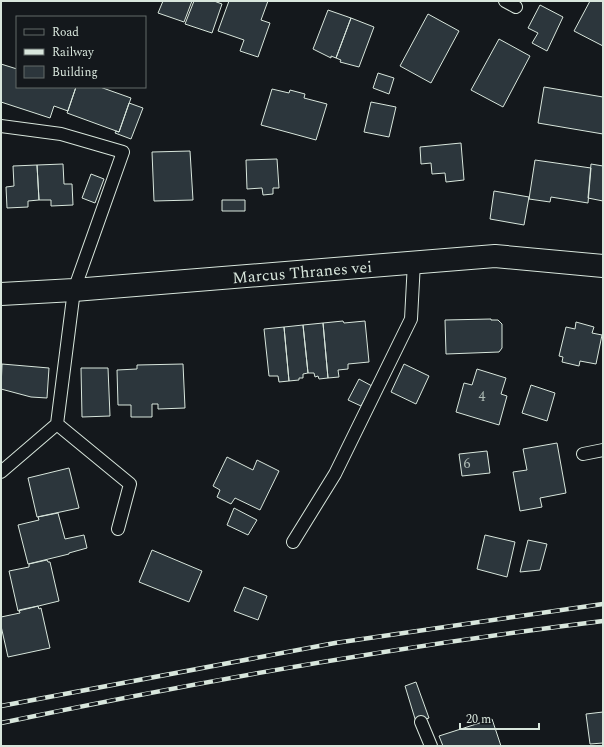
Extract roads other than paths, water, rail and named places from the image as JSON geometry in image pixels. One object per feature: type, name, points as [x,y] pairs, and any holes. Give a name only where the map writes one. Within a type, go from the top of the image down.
[{"type":"main road","name":"Marcus Thranes vei","points":[[1,294],[74,290],[495,256],[603,266]]},
{"type":"lane","points":[[1,126],[61,134],[123,152],[74,290],[57,424],[1,472]]},
{"type":"lane","points":[[293,542],[335,474],[410,319],[414,262]]},
{"type":"lane","points":[[57,424],[130,484],[118,529]]},
{"type":"lane","points":[[583,454],[603,450]]},
{"type":"lane","points":[[421,722],[431,746]]},
{"type":"railway","points":[[1,706],[335,643],[603,604]]},
{"type":"railway","points":[[1,723],[151,693],[376,653],[603,621]]}]
